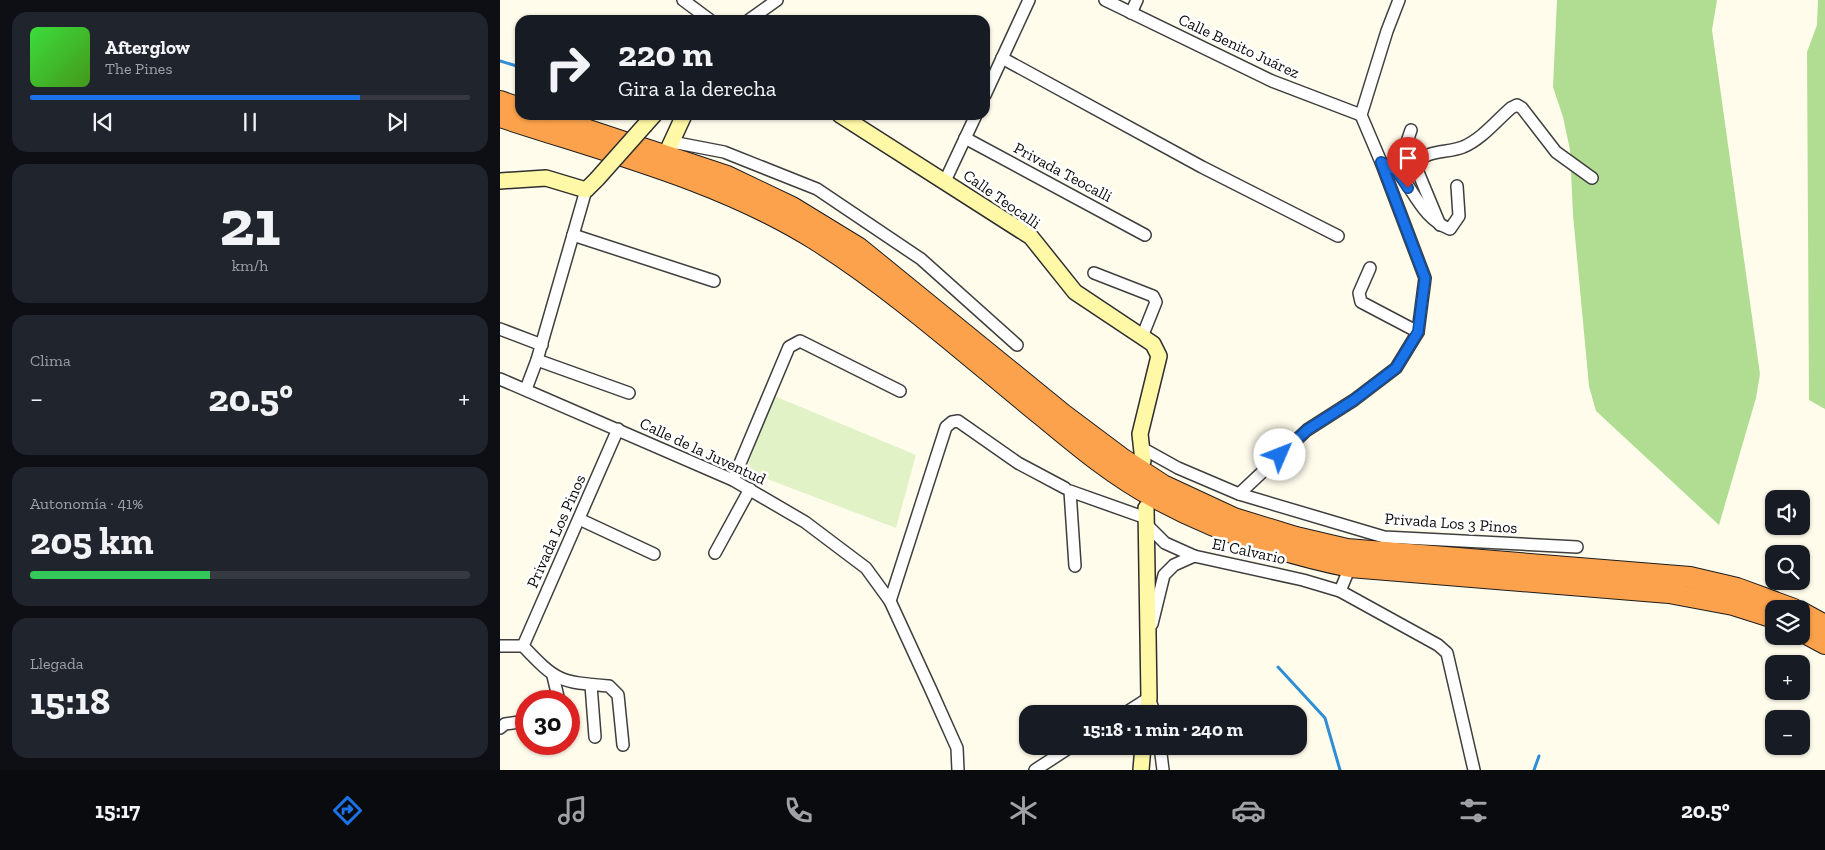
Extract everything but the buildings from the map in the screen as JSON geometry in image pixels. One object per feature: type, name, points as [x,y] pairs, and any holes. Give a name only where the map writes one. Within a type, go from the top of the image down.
[{"type":"highway","points":[[500,101],[515,106]]},
{"type":"highway","points":[[500,117],[694,181],[763,212],[813,239],[870,278],[1112,472],[1156,499],[1225,532],[1298,556],[1350,566],[1669,592],[1733,605],[1765,615]]},
{"type":"highway","points":[[562,120],[669,148],[792,207],[859,248],[932,305],[1062,414],[1123,459],[1163,485],[1234,518],[1296,537],[1347,549],[1690,577],[1737,588],[1770,600]]},
{"type":"highway","points":[[1810,617],[1825,625]]},
{"type":"highway","points":[[1810,636],[1825,644]]},
{"type":"street","points":[[682,0],[703,15]]},
{"type":"street","points":[[756,15],[777,0]]},
{"type":"street","points":[[990,84],[1029,0]]},
{"type":"street","name":"Calle Benito Juárez","points":[[1105,0],[1272,82],[1361,115]]},
{"type":"street","points":[[1131,13],[1137,0]]},
{"type":"street","points":[[1239,494],[1307,430],[1354,400],[1396,368],[1418,332],[1425,278],[1361,115],[1386,30],[1398,0]]},
{"type":"street","points":[[1002,58],[1202,167],[1338,236]]},
{"type":"street","points":[[1440,225],[1418,172],[1416,162],[1423,156],[1462,147],[1476,140],[1511,108],[1517,105],[1522,108],[1556,152],[1592,178]]},
{"type":"street","points":[[526,389],[542,345],[573,235],[591,185],[649,120]]},
{"type":"street","points":[[682,120],[669,148],[724,152],[817,189],[922,259],[1017,345]]},
{"type":"street","name":"Calle Teocalli","points":[[848,120],[945,180],[1030,237],[1076,292],[1153,344],[1159,356],[1140,434],[1142,455]]},
{"type":"street","points":[[945,180],[974,120]]},
{"type":"street","points":[[1397,171],[1411,130]]},
{"type":"street","name":"Privada Teocalli","points":[[965,138],[1145,235]]},
{"type":"street","points":[[1381,162],[1397,171],[1418,204],[1440,225],[1450,229],[1459,216],[1457,186]]},
{"type":"street","points":[[500,180],[546,178],[591,185]]},
{"type":"street","points":[[573,235],[714,281]]},
{"type":"street","points":[[1370,268],[1359,292],[1361,302],[1418,332]]},
{"type":"street","points":[[1094,272],[1153,296],[1156,302],[1142,337]]},
{"type":"street","points":[[500,329],[542,345]]},
{"type":"street","points":[[733,480],[788,346],[794,342],[800,341],[900,391]]},
{"type":"street","points":[[537,360],[629,393]]},
{"type":"street","name":"Calle de la Juventud","points":[[500,379],[733,480],[805,522],[866,568],[890,601],[957,748],[958,770]]},
{"type":"street","points":[[890,601],[946,427],[952,422],[958,421],[1018,462],[1065,488]]},
{"type":"street","name":"Privada Los Pinos","points":[[524,646],[618,429]]},
{"type":"street","name":"Privada Los 3 Pinos","points":[[1142,455],[1239,494],[1384,537],[1577,546]]},
{"type":"street","points":[[715,553],[750,489]]},
{"type":"street","points":[[1075,566],[1070,490],[1146,517],[1165,543],[1194,556]]},
{"type":"street","points":[[1146,517],[1148,705]]},
{"type":"street","points":[[579,519],[654,554]]},
{"type":"street","name":"El Calvario","points":[[1147,641],[1164,575],[1174,565],[1194,556],[1303,580],[1340,591],[1438,645],[1447,653],[1474,770]]},
{"type":"street","points":[[1340,591],[1350,566]]},
{"type":"street","points":[[500,646],[524,646],[552,676],[566,681],[609,686],[618,695],[623,745]]},
{"type":"street","points":[[552,676],[556,690]]},
{"type":"street","points":[[591,685],[596,737]]},
{"type":"street","points":[[1138,705],[1148,698]]},
{"type":"street","points":[[1148,698],[1151,705]]},
{"type":"street","points":[[500,728],[506,724],[515,723]]},
{"type":"street","points":[[1035,770],[1058,755]]},
{"type":"street","points":[[1141,770],[1142,755]]},
{"type":"street","points":[[1161,755],[1163,770]]},
{"type":"green space","points":[[1557,0],[1717,0],[1712,30],[1760,374],[1756,398],[1719,525],[1596,411],[1589,386],[1573,215],[1570,150],[1563,117],[1553,87]]},
{"type":"green space","points":[[1818,0],[1825,0],[1825,409],[1809,400],[1807,52],[1817,25]]},
{"type":"green space","points":[[772,395],[916,455],[896,528],[746,471]]},
{"type":"waterway","points":[[500,61],[515,66]]},
{"type":"waterway","points":[[1278,667],[1325,718],[1340,770]]},
{"type":"waterway","points":[[1534,770],[1539,756]]},
{"type":"route","points":[[1280,455],[1307,430],[1354,400],[1396,368],[1418,332],[1425,278],[1381,162],[1397,171],[1408,188]]}]
